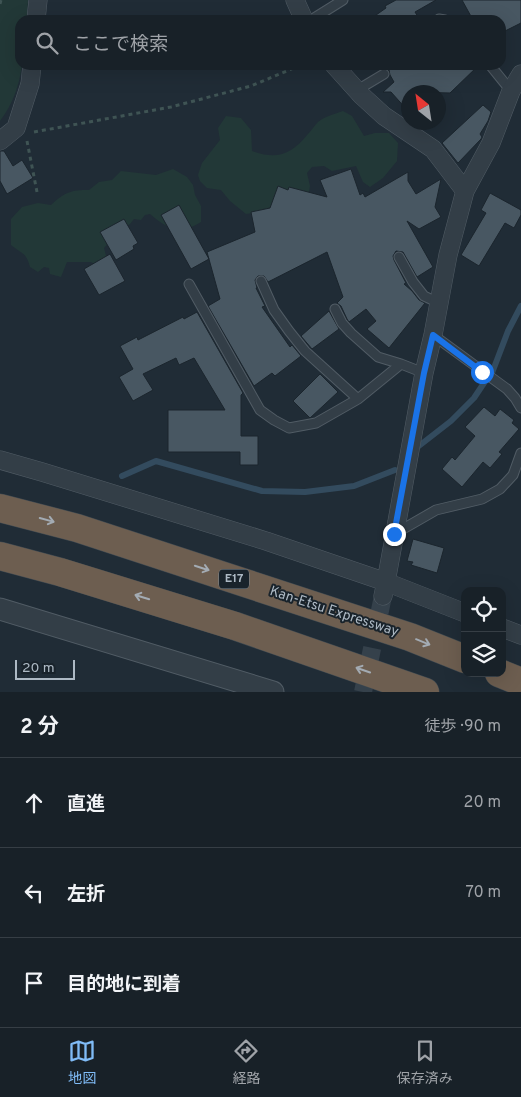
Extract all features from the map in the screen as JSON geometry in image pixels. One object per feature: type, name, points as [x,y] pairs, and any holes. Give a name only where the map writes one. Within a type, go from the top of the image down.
[{"type":"highway","name":"Kan-Etsu Expressway","points":[[0,508],[77,528],[410,637],[461,657]]},
{"type":"highway","points":[[0,556],[60,572],[235,626],[425,692]]},
{"type":"highway","points":[[506,676],[521,682]]},
{"type":"street","points":[[36,15],[38,0]]},
{"type":"street","points":[[295,0],[302,15]]},
{"type":"street","points":[[0,141],[16,128],[30,84],[31,70]]},
{"type":"street","points":[[339,70],[384,116],[433,149],[465,191]]},
{"type":"street","points":[[384,589],[448,255],[465,191],[491,143],[521,74]]},
{"type":"street","points":[[0,460],[266,541],[384,589],[461,612]]},
{"type":"street","points":[[0,608],[272,692]]},
{"type":"street","points":[[506,629],[521,635]]},
{"type":"lane","points":[[319,15],[343,0]]},
{"type":"lane","points":[[494,70],[512,91]]},
{"type":"lane","points":[[358,91],[384,74]]},
{"type":"lane","points":[[399,257],[413,282],[424,296],[439,303]]},
{"type":"lane","points":[[261,281],[274,310],[305,351],[358,399]]},
{"type":"lane","points":[[189,284],[260,410],[289,428],[316,423],[358,399],[402,364]]},
{"type":"lane","points":[[335,309],[342,323],[378,357],[424,373]]},
{"type":"lane","points":[[433,335],[507,389],[521,408]]},
{"type":"lane","points":[[394,534],[436,510],[482,499],[500,489],[513,475],[521,452]]},
{"type":"path","points":[[0,4],[1,0]]},
{"type":"path","points":[[37,192],[26,134],[171,107],[251,86],[289,70]]},
{"type":"green space","points":[[0,0],[28,0],[27,15],[15,15],[15,70],[21,70],[15,94],[0,121]]},
{"type":"green space","points":[[343,111],[352,116],[364,136],[375,133],[389,133],[398,143],[397,161],[383,178],[370,187],[363,182],[356,166],[332,171],[324,166],[312,167],[307,173],[310,186],[308,197],[274,210],[246,214],[230,201],[221,190],[207,188],[200,181],[198,175],[202,163],[220,140],[218,128],[226,116],[241,118],[251,130],[252,151],[276,155],[283,154],[296,147],[321,120]]},
{"type":"green space","points":[[173,169],[187,177],[193,185],[195,195],[201,206],[201,222],[193,226],[180,229],[168,227],[150,214],[145,215],[141,220],[134,219],[130,224],[121,229],[104,248],[108,263],[100,267],[91,262],[67,262],[61,277],[50,274],[49,268],[44,267],[38,272],[30,267],[25,256],[11,245],[11,219],[22,207],[38,203],[51,205],[68,193],[89,190],[99,182],[112,180],[121,171],[156,175]]},
{"type":"building","points":[[396,0],[436,0],[415,12],[417,15],[376,15],[386,8],[385,6]]},
{"type":"building","points":[[462,0],[521,0],[521,23],[506,30],[506,15],[470,15]]},
{"type":"building","points":[[389,70],[474,70],[450,93],[446,93],[446,85],[401,85],[401,103],[391,92],[383,92],[394,82]]},
{"type":"building","points":[[483,105],[491,112],[480,134],[482,137],[458,163],[442,143]]},
{"type":"building","points":[[0,151],[4,151],[13,166],[22,160],[33,178],[7,194],[0,181]]},
{"type":"building","points":[[351,169],[360,195],[363,193],[365,197],[408,172],[408,181],[416,194],[441,179],[435,207],[441,217],[419,229],[407,221],[433,267],[417,277],[403,252],[396,251],[393,256],[406,283],[404,284],[419,300],[425,303],[389,348],[367,329],[376,321],[366,309],[349,322],[347,319],[341,306],[337,303],[343,297],[327,252],[268,282],[264,276],[258,276],[255,280],[256,288],[265,306],[262,307],[290,347],[292,345],[301,356],[275,376],[272,373],[254,386],[208,306],[220,299],[207,252],[255,232],[251,212],[270,208],[278,186],[288,190],[289,187],[327,197],[320,180]]},
{"type":"building","points":[[490,193],[521,210],[521,215],[514,228],[505,223],[479,266],[461,255],[486,213],[481,210]]},
{"type":"building","points":[[179,205],[209,259],[191,269],[161,215]]},
{"type":"building","points":[[124,219],[138,243],[133,246],[134,249],[116,260],[100,232]]},
{"type":"building","points":[[110,254],[125,281],[99,295],[84,269]]},
{"type":"building","points":[[329,311],[339,329],[312,349],[301,336]]},
{"type":"building","points":[[197,312],[243,393],[241,395],[241,436],[258,436],[258,465],[240,465],[240,452],[168,452],[168,410],[225,410],[194,358],[179,365],[176,358],[143,374],[153,390],[133,401],[119,377],[133,369],[120,346],[137,337],[138,340]]},
{"type":"building","points":[[320,374],[338,392],[310,418],[293,401]]},
{"type":"building","points":[[484,407],[495,416],[500,409],[514,420],[512,423],[519,429],[499,452],[502,454],[490,468],[483,462],[462,487],[442,469],[452,457],[455,460],[475,436],[465,427]]},
{"type":"building","points":[[413,539],[444,548],[437,573],[411,565],[413,562],[407,561]]},
{"type":"waterway","points":[[492,373],[508,331],[521,306]]},
{"type":"waterway","points":[[415,449],[451,421],[474,398],[486,380]]},
{"type":"waterway","points":[[122,476],[156,461],[262,491],[305,492],[354,486],[395,470]]},
{"type":"tunnel","points":[[363,692],[383,596]]},
{"type":"route","points":[[394,534],[424,373],[433,335],[482,372]]}]
